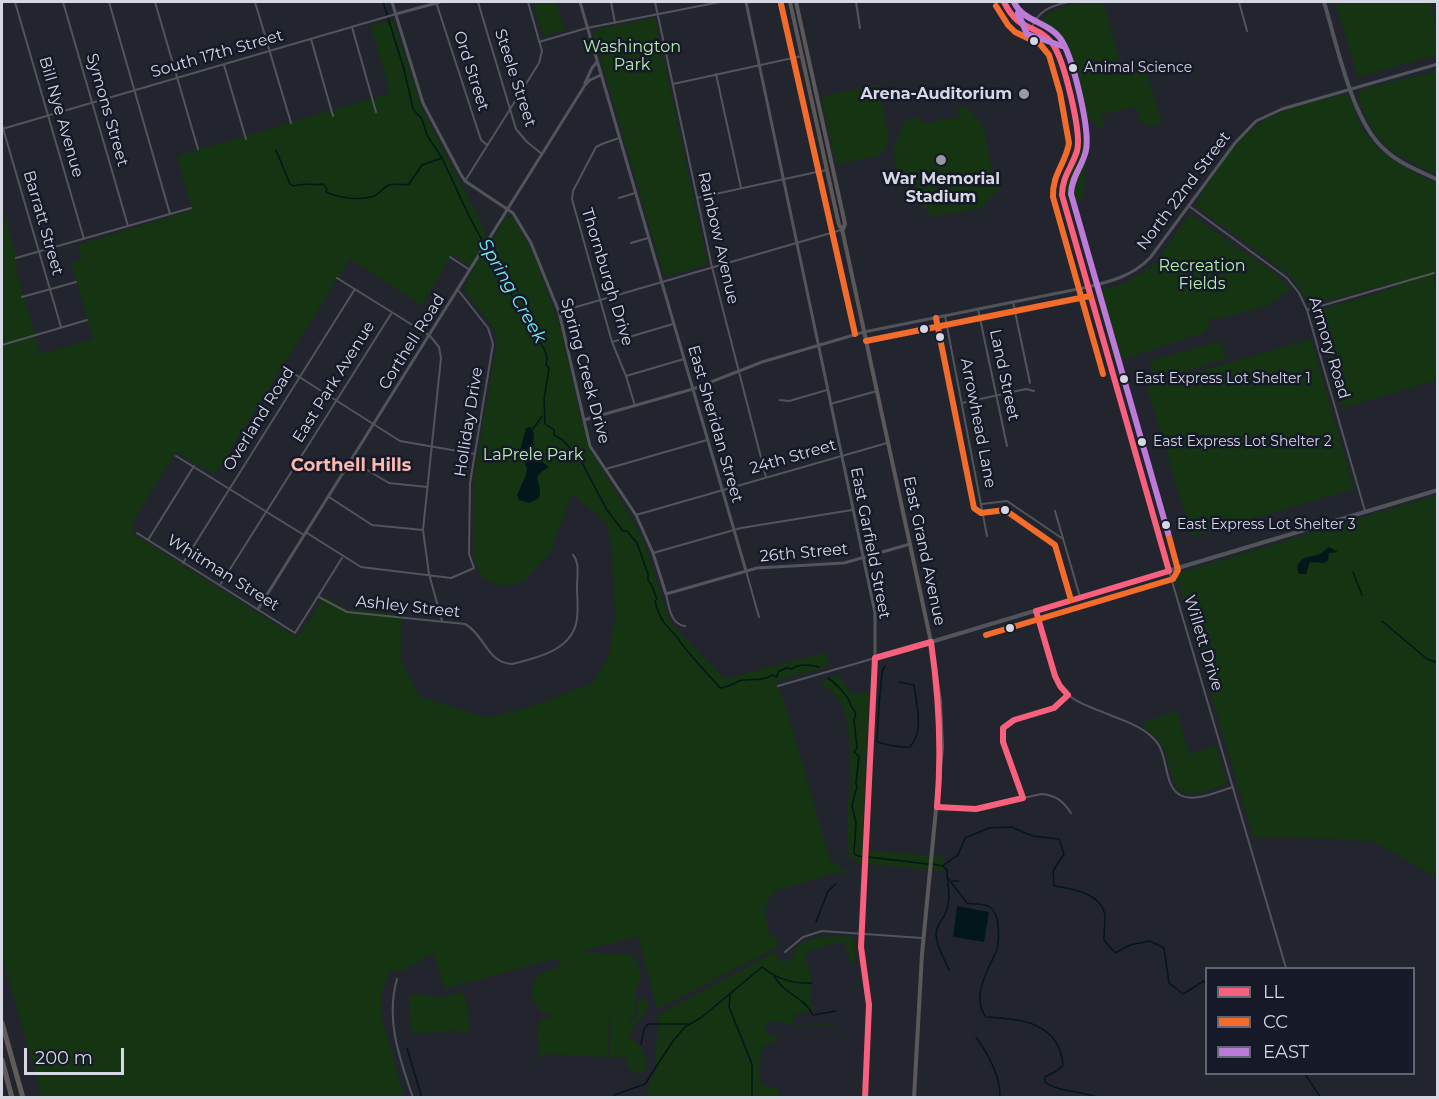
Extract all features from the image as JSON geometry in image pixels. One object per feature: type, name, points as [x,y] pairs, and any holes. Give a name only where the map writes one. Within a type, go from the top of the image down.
[{"type":"highway","points":[[2,1023],[23,1098]]},
{"type":"highway","points":[[2,1060],[12,1098]]},
{"type":"main road","name":"East Grand Avenue","points":[[790,2],[932,642],[942,730],[924,938],[914,1098]]},
{"type":"main road","name":"East Grand Avenue","points":[[796,2],[844,224],[842,229]]},
{"type":"main road","points":[[1324,2],[1361,118],[1379,144],[1392,156],[1437,180]]},
{"type":"main road","points":[[932,642],[1437,490]]},
{"type":"street","name":"Bill Nye Avenue","points":[[15,2],[84,239]]},
{"type":"street","name":"Symons Street","points":[[63,2],[128,226]]},
{"type":"street","points":[[109,2],[170,214]]},
{"type":"street","points":[[155,2],[198,149]]},
{"type":"street","points":[[255,2],[291,123]]},
{"type":"street","name":"Spring Creek Drive","points":[[392,2],[423,103],[465,181],[517,218],[531,243],[559,312],[590,446],[636,515],[653,553],[674,620],[677,624],[685,626]]},
{"type":"street","name":"South 17th Street","points":[[2,129],[437,2]]},
{"type":"street","name":"Ord Street","points":[[437,2],[481,140],[488,145]]},
{"type":"street","name":"Steele Street","points":[[478,2],[516,129],[542,154]]},
{"type":"street","points":[[465,181],[539,63],[542,51],[528,2]]},
{"type":"street","name":"East Sheridan Street","points":[[580,2],[759,617]]},
{"type":"street","points":[[611,2],[615,23]]},
{"type":"street","name":"Rainbow Avenue","points":[[655,2],[711,267],[766,477]]},
{"type":"street","points":[[539,42],[587,28],[701,3],[720,2]]},
{"type":"street","name":"East Garfield Street","points":[[746,2],[875,613],[875,685],[871,722],[862,932],[862,964],[869,1005],[865,1098]]},
{"type":"street","points":[[856,2],[860,28]]},
{"type":"street","name":"Willett Drive","points":[[1005,2],[1012,19],[1051,42],[1059,55],[1078,143],[1075,155],[1062,179],[1061,189],[1169,571],[1285,967]]},
{"type":"street","points":[[1031,30],[1037,16],[1044,10],[1068,2]]},
{"type":"street","points":[[1239,2],[1247,31]]},
{"type":"street","points":[[352,27],[376,112]]},
{"type":"street","points":[[311,39],[333,116]]},
{"type":"street","points":[[673,84],[802,56]]},
{"type":"street","name":"Corthell Road","points":[[585,85],[586,77],[597,62]]},
{"type":"street","points":[[224,64],[246,139]]},
{"type":"street","name":"North 22nd Street","points":[[584,420],[693,389],[760,363],[864,332],[1088,287],[1121,278],[1138,269],[1155,252],[1235,142],[1256,121],[1273,112],[1437,64]]},
{"type":"street","points":[[716,74],[741,188]]},
{"type":"street","name":"Corthell Road","points":[[258,609],[585,85],[601,75]]},
{"type":"street","name":"Barratt Street","points":[[2,125],[61,327]]},
{"type":"street","name":"Thornburgh Drive","points":[[620,138],[596,147],[572,194],[572,204],[612,342],[635,406]]},
{"type":"street","points":[[697,198],[827,170]]},
{"type":"street","points":[[619,198],[635,193]]},
{"type":"street","name":"Armory Road","points":[[1189,206],[1287,278],[1299,293],[1307,310],[1365,512]]},
{"type":"street","points":[[16,258],[191,208]]},
{"type":"street","points":[[559,312],[842,229]]},
{"type":"street","points":[[631,243],[648,238]]},
{"type":"street","points":[[450,257],[470,270]]},
{"type":"street","points":[[1307,310],[1434,273]]},
{"type":"street","points":[[337,278],[430,336],[437,343],[441,353],[423,530],[429,574],[442,621]]},
{"type":"street","points":[[22,297],[76,282]]},
{"type":"street","name":"Overland Road","points":[[183,563],[355,289]]},
{"type":"street","name":"Holliday Drive","points":[[429,574],[451,578],[474,568],[469,555],[470,483],[493,344],[488,328],[458,290]]},
{"type":"street","points":[[1013,302],[1030,383]]},
{"type":"street","name":"Land Street","points":[[978,309],[1007,446]]},
{"type":"street","name":"East Park Avenue","points":[[220,585],[392,313]]},
{"type":"street","name":"Arrowhead Lane","points":[[945,316],[987,536]]},
{"type":"street","points":[[2,345],[87,320]]},
{"type":"street","points":[[612,342],[674,324]]},
{"type":"street","points":[[626,376],[684,359]]},
{"type":"street","points":[[282,366],[400,441],[476,454]]},
{"type":"street","points":[[962,403],[1027,389],[1034,391]]},
{"type":"street","points":[[780,400],[789,401],[827,390]]},
{"type":"street","points":[[830,404],[877,391]]},
{"type":"street","points":[[606,469],[707,440]]},
{"type":"street","name":"24th Street","points":[[636,515],[888,442]]},
{"type":"street","points":[[176,456],[361,567],[429,574]]},
{"type":"street","points":[[352,461],[389,483],[427,488]]},
{"type":"street","points":[[148,540],[194,466]]},
{"type":"street","points":[[329,497],[372,525],[423,530]]},
{"type":"street","points":[[982,504],[1007,501],[1063,539]]},
{"type":"street","points":[[653,553],[734,530],[853,510]]},
{"type":"street","points":[[1055,511],[1080,598]]},
{"type":"street","name":"Whitman Street","points":[[137,533],[296,633],[319,597]]},
{"type":"street","name":"26th Street","points":[[666,594],[757,568],[844,563],[910,544]]},
{"type":"street","name":"Ashley Street","points":[[319,597],[346,612],[460,622],[473,628],[494,658],[505,663],[519,662],[556,650],[568,641],[576,624],[578,564],[573,555]]},
{"type":"street","points":[[319,597],[343,557]]},
{"type":"street","points":[[1036,611],[1060,686],[1068,695],[1140,728],[1155,739],[1163,753],[1172,786],[1178,794],[1191,798],[1233,787]]},
{"type":"street","points":[[778,686],[932,642]]},
{"type":"street","points":[[1023,798],[1003,742],[1003,728],[1014,720],[1054,708],[1068,695]]},
{"type":"street","points":[[937,807],[976,809],[1041,794],[1051,795],[1064,802],[1071,813]]},
{"type":"street","points":[[785,952],[810,933],[822,931],[924,938]]},
{"type":"street","points":[[397,979],[392,1001],[392,1023],[413,1098]]},
{"type":"green space","points":[[533,2],[556,2],[565,30],[543,36]]},
{"type":"green space","points":[[1086,2],[1103,2],[1121,65],[1143,59],[1162,124],[1149,127],[1148,124],[1141,124],[1137,107],[1101,114],[1104,129],[1093,123],[1086,114],[1080,104],[1063,48],[1052,35],[1038,26],[1046,15],[1052,12]]},
{"type":"green space","points":[[1335,2],[1430,2],[1437,29],[1437,55],[1358,77]]},
{"type":"green space","name":"Washington Park","points":[[655,18],[707,261],[706,265],[666,276],[664,276],[593,32]]},
{"type":"green space","name":"LaPrele Park","points":[[393,20],[422,109],[483,226],[486,235],[481,243],[486,250],[506,217],[512,216],[534,255],[562,333],[580,417],[591,452],[631,517],[645,545],[668,617],[675,628],[725,679],[826,652],[829,666],[776,681],[780,694],[782,694],[831,863],[836,862],[842,869],[852,871],[777,890],[768,899],[765,914],[769,932],[779,943],[774,949],[657,1009],[638,936],[580,952],[632,955],[640,965],[640,981],[637,984],[634,1017],[629,1020],[629,1023],[633,1022],[638,1013],[638,999],[645,999],[648,1002],[645,1012],[628,1037],[642,1050],[647,1070],[636,1074],[635,1070],[627,1069],[627,1058],[609,1057],[611,1019],[609,1019],[607,1057],[544,1054],[544,1058],[539,1057],[537,1028],[541,1020],[552,1016],[552,1013],[539,1012],[540,1007],[533,1002],[534,982],[545,971],[559,968],[558,958],[444,989],[433,953],[403,971],[389,972],[381,995],[381,1014],[404,1097],[42,1097],[2,955],[2,205],[18,262],[14,264],[40,354],[93,339],[71,262],[82,259],[78,245],[192,210],[177,156],[390,93],[371,26]],"holes":[[[452,254],[475,268],[463,288],[494,329],[497,342],[473,483],[473,558],[481,577],[488,582],[507,586],[524,581],[550,553],[572,494],[607,523],[612,551],[615,620],[608,658],[592,683],[539,704],[488,718],[420,697],[401,662],[401,614],[346,609],[325,596],[297,638],[132,533],[136,526],[132,523],[176,452],[215,474],[350,259],[422,306]]]},
{"type":"green space","points":[[1438,71],[1437,175],[1408,161],[1387,146],[1370,125],[1358,95],[1362,89]]},
{"type":"green space","points":[[878,84],[889,140],[884,152],[878,156],[836,164],[821,97]]},
{"type":"green space","points":[[1345,94],[1349,97],[1362,128],[1377,147],[1395,161],[1437,184],[1438,276],[1433,278],[1438,292],[1437,380],[1343,408],[1315,311],[1395,288],[1394,283],[1309,305],[1299,287],[1288,274],[1197,207],[1196,203],[1227,156],[1256,125],[1285,111]]},
{"type":"green space","name":"War Memorial Stadium","points":[[957,108],[968,108],[984,128],[994,180],[1000,179],[1001,187],[981,208],[933,217],[924,205],[912,199],[899,182],[893,148],[905,121],[919,117],[925,124],[942,119],[959,118]]},
{"type":"green space","points":[[1081,134],[1089,135],[1083,198],[1070,203],[1065,186],[1082,144]]},
{"type":"green space","name":"Recreation Fields","points":[[1190,214],[1273,272],[1291,289],[1269,305],[1220,319],[1214,317],[1208,321],[1209,326],[1205,332],[1115,362],[1095,291],[1124,284],[1152,267]]},
{"type":"green space","points":[[1311,339],[1354,489],[1192,537],[1147,386]]},
{"type":"green space","points":[[1221,341],[1226,359],[1155,380],[1149,361]]},
{"type":"green space","points":[[1437,495],[1437,878],[1375,842],[1253,837],[1176,574]]},
{"type":"green space","points":[[837,674],[853,694],[870,692],[862,850],[944,857],[943,871],[858,863],[849,857],[847,829],[850,748],[847,726],[842,707],[832,692],[818,685]]},
{"type":"green space","points":[[1177,711],[1189,754],[1216,746],[1227,784],[1190,794],[1178,789],[1163,746],[1141,723]]},
{"type":"green space","points":[[823,936],[854,937],[856,962],[851,964],[844,941],[804,953],[812,979],[809,983],[812,994],[809,995],[813,1010],[794,1015],[793,1023],[803,1025],[836,1023],[836,1025],[803,1027],[775,1021],[767,1022],[765,1028],[769,1036],[778,1034],[773,1043],[761,1048],[759,1079],[764,1086],[779,1089],[778,1097],[649,1097],[648,1087],[655,1071],[658,1015],[775,952],[780,961],[788,961],[794,956],[795,948],[804,942]]},
{"type":"green space","points":[[461,992],[466,1000],[470,1032],[462,1033],[461,1030],[411,1034],[409,996],[419,994],[438,998]]},
{"type":"shaded area","points":[[531,427],[535,454],[549,467],[537,477],[539,498],[529,503],[519,500],[517,495],[527,469],[520,450],[526,428]]},
{"type":"shaded area","points":[[1329,547],[1338,552],[1329,553],[1328,560],[1324,563],[1310,562],[1306,574],[1299,574],[1297,567],[1301,560],[1320,554]]},
{"type":"shaded area","points":[[957,906],[989,912],[984,942],[953,937]]},
{"type":"waterway","name":"Spring Creek","points":[[383,2],[404,69],[413,109],[422,119],[427,135],[442,158],[469,216],[530,329],[533,329],[545,351],[546,365],[549,368],[544,400],[545,424],[554,430],[554,435],[563,440],[581,461],[607,510],[623,531],[627,531],[637,543],[648,574],[648,581],[657,599],[655,601],[664,622],[720,688],[743,680],[772,675],[777,677],[778,672],[786,668],[792,669],[805,665],[819,667]]},
{"type":"waterway","points":[[276,150],[290,184],[294,186],[323,184],[327,189],[326,192],[356,199],[374,196],[389,185],[409,184],[422,165],[442,158]]},
{"type":"waterway","points":[[533,429],[542,416]]},
{"type":"waterway","points":[[1353,572],[1362,595]]},
{"type":"waterway","points":[[1382,621],[1427,659],[1438,663]]},
{"type":"waterway","points":[[885,666],[882,672],[877,742],[897,747],[910,747],[915,740],[918,725],[914,685],[899,682]]},
{"type":"waterway","name":"Spring Creek","points":[[828,678],[839,687],[856,714],[854,719],[857,748],[854,752],[859,756],[857,787],[852,805],[856,823],[854,854],[928,864]]},
{"type":"waterway","name":"Spring Creek","points":[[933,864],[942,866],[958,855],[965,838],[989,828],[1011,827],[1033,836],[1059,839],[1064,854],[1053,871],[1054,886],[1085,894],[1098,902],[1105,916],[1104,940],[1115,953],[1130,945],[1150,941],[1164,948],[1169,983],[1183,994],[1204,981],[1205,983]]},
{"type":"waterway","points":[[943,866],[947,870],[949,902],[937,928],[936,938],[949,970]]},
{"type":"waterway","points":[[947,877],[967,903],[990,907],[996,915],[998,928],[996,952],[980,993],[980,1002],[986,1017],[1025,1022],[1046,1031],[1060,1051],[1063,1065],[1045,1077],[1045,1082],[1057,1088],[1099,1098]]},
{"type":"waterway","points":[[952,881],[959,881]]},
{"type":"waterway","points":[[816,922],[828,891],[836,884]]},
{"type":"waterway","points":[[614,1095],[645,1084],[685,1027],[702,1017],[762,967],[786,980],[812,983]]},
{"type":"waterway","points":[[774,976],[783,988],[805,1004],[813,1015],[836,1011]]},
{"type":"waterway","points":[[730,995],[729,1007],[752,1064],[752,1098]]},
{"type":"waterway","points":[[641,1044],[644,1029],[648,1024],[688,1024]]},
{"type":"waterway","points":[[976,1037],[996,1074],[1000,1098]]},
{"type":"waterway","points":[[407,1048],[422,1098]]},
{"type":"waterway","name":"Spring Creek","points":[[1306,1075],[1321,1098]]},
{"type":"transit line","name":"LL","points":[[1004,2],[1016,19],[1052,43],[1067,79],[1078,142],[1062,195],[1169,571]]},
{"type":"transit line","name":"EAST","points":[[1014,2],[1023,14],[1049,28],[1060,38],[1075,76],[1087,140],[1086,150],[1073,182],[1071,194],[1168,533]]},
{"type":"transit line","name":"CC","points":[[781,4],[855,334]]},
{"type":"transit line","name":"CC","points":[[996,6],[1015,32],[1040,44],[1049,55],[1060,93],[1069,143],[1057,175],[1053,197],[1103,374]]},
{"type":"transit line","name":"EAST","points":[[1018,13],[1027,34],[1062,46]]},
{"type":"transit line","name":"CC","points":[[866,341],[1090,296]]},
{"type":"transit line","name":"CC","points":[[936,318],[974,508],[981,513],[1005,510],[1055,545],[1071,600]]},
{"type":"transit line","name":"CC","points":[[986,635],[1173,579],[1178,570],[1168,533]]},
{"type":"transit line","name":"LL","points":[[1036,611],[1169,571]]},
{"type":"transit line","name":"LL","points":[[1036,611],[1055,676],[1068,695]]},
{"type":"transit line","name":"LL","points":[[931,642],[939,724],[937,807]]},
{"type":"transit line","name":"LL","points":[[875,658],[931,642]]},
{"type":"transit line","name":"LL","points":[[865,1098],[869,1005],[861,947],[875,658]]},
{"type":"transit line","name":"LL","points":[[1023,798],[1003,742],[1003,728],[1014,720],[1054,708],[1068,695]]},
{"type":"transit line","name":"LL","points":[[937,807],[976,809],[1023,798]]},
{"type":"place","name":"Animal Science","points":[[1073,68]]},
{"type":"place","name":"Arena-Auditorium","points":[[1024,94]]},
{"type":"place","name":"War Memorial Stadium","points":[[941,160]]},
{"type":"place","name":"East Express Lot Shelter 1","points":[[1124,379]]},
{"type":"place","name":"East Express Lot Shelter 2","points":[[1142,442]]},
{"type":"place","name":"East Express Lot Shelter 3","points":[[1166,525]]},
{"type":"district","name":"Corthell Hills","points":[[351,466]]}]
